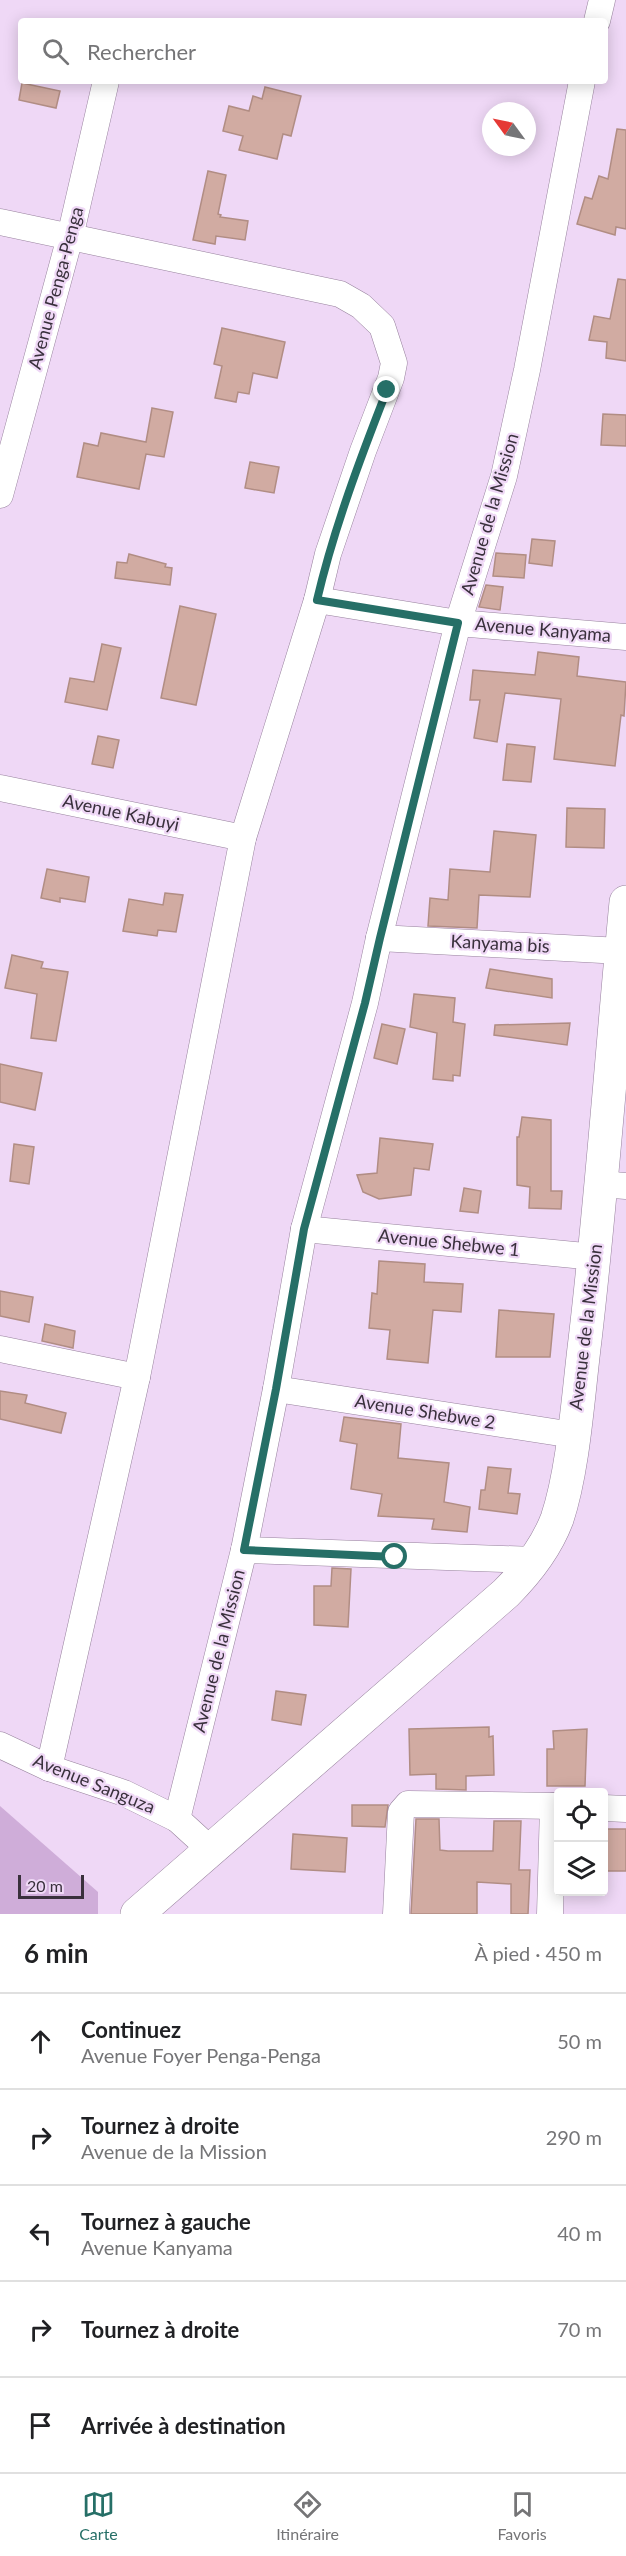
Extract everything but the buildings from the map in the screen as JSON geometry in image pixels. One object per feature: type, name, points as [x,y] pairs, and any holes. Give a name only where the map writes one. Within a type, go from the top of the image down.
[{"type":"street","points":[[598,18],[602,0]]},
{"type":"street","name":"Avenue Penga-Penga","points":[[0,495],[70,237],[105,84]]},
{"type":"street","name":"Avenue de la Mission","points":[[177,1819],[244,1550],[276,1389],[304,1229],[365,1003],[458,623],[504,476],[527,370],[581,84]]},
{"type":"street","points":[[0,222],[340,294],[361,306],[382,326],[394,363],[391,378],[328,554],[317,600],[243,838],[137,1377],[49,1768]]},
{"type":"street","name":"Avenue Kanyama","points":[[317,600],[458,623],[626,637]]},
{"type":"street","name":"Avenue Kabuyi","points":[[0,788],[243,838]]},
{"type":"street","name":"Avenue de la Mission","points":[[137,1914],[506,1593],[535,1560],[547,1542],[557,1519],[573,1435],[595,1257],[613,1185],[621,951],[626,902]]},
{"type":"street","name":"Kanyama bis","points":[[380,938],[621,951]]},
{"type":"street","name":"Avenue Shebwe 1","points":[[304,1229],[595,1257]]},
{"type":"street","points":[[0,1349],[137,1377]]},
{"type":"street","name":"Avenue Shebwe 2","points":[[276,1389],[573,1435]]},
{"type":"street","points":[[244,1550],[535,1560]]},
{"type":"street","name":"Avenue Sanguza","points":[[0,1745],[49,1768],[124,1793],[177,1819],[212,1851]]},
{"type":"street","points":[[396,1914],[401,1812],[408,1804],[554,1806]]},
{"type":"street","points":[[608,1808],[626,1809]]},
{"type":"street","points":[[550,1914],[554,1842]]},
{"type":"shaded area","points":[[0,1806],[98,1892],[98,1914],[0,1914]]},
{"type":"route","points":[[387,390],[343,508],[328,554],[317,600],[458,623],[365,1003],[304,1229],[276,1389],[244,1550],[395,1557]]}]
